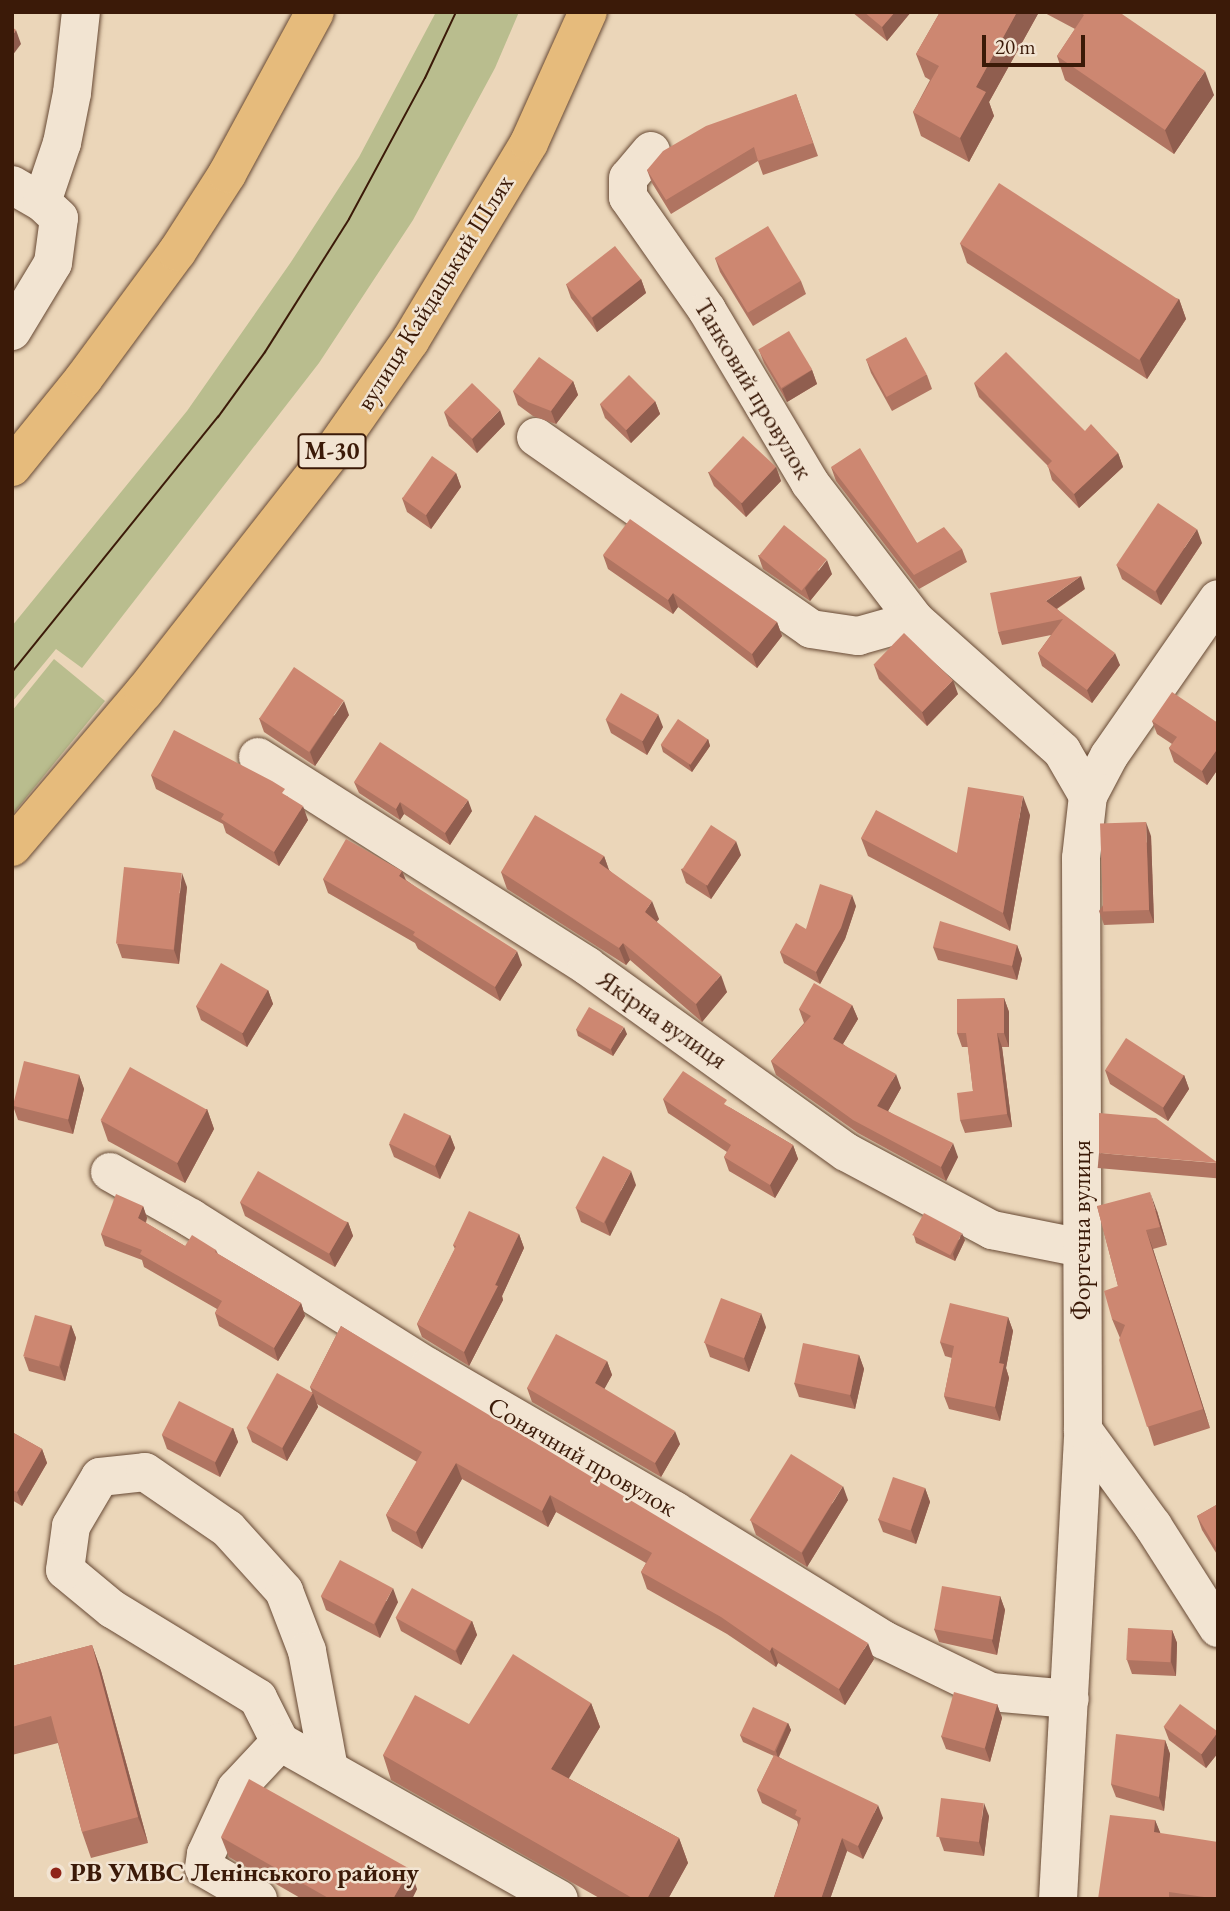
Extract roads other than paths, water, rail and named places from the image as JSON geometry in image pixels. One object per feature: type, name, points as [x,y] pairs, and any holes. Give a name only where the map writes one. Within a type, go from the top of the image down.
[{"type":"highway","points":[[12,467],[84,378],[177,252],[227,174],[315,12]]},
{"type":"highway","name":"вулиця Кайдацький Шлях","points":[[12,847],[144,692],[335,448],[410,341],[529,144],[588,12]]},
{"type":"street","points":[[12,331],[53,263],[59,218],[27,193],[62,143],[72,93],[81,12]]},
{"type":"street","name":"Танковий провулок","points":[[651,151],[628,178],[628,197],[707,310],[810,483],[915,620],[1062,751],[1088,796]]},
{"type":"street","points":[[536,437],[811,629],[858,636],[915,620]]},
{"type":"street","name":"Фортечна вулиця","points":[[1058,1899],[1083,1430],[1082,858],[1088,796],[1110,756],[1218,599]]},
{"type":"street","name":"Якірна вулиця","points":[[258,757],[587,966],[846,1152],[992,1230],[1081,1248]]},
{"type":"street","name":"Сонячний провулок","points":[[110,1172],[191,1217],[428,1367],[675,1511],[884,1640],[991,1692],[1070,1699]]},
{"type":"street","points":[[1083,1430],[1153,1526],[1218,1628]]},
{"type":"street","points":[[329,1769],[307,1651],[284,1591],[228,1529],[145,1472],[100,1477],[71,1526],[65,1570],[112,1609],[258,1698],[280,1742],[559,1899]]},
{"type":"street","points":[[258,1899],[204,1868],[206,1854],[236,1789],[280,1742]]},
{"type":"tram line","points":[[12,672],[218,417],[265,352],[349,219],[425,78],[456,12]]},
{"type":"place","name":"РВ УМВС Ленінського району","points":[[56,1873]]}]
